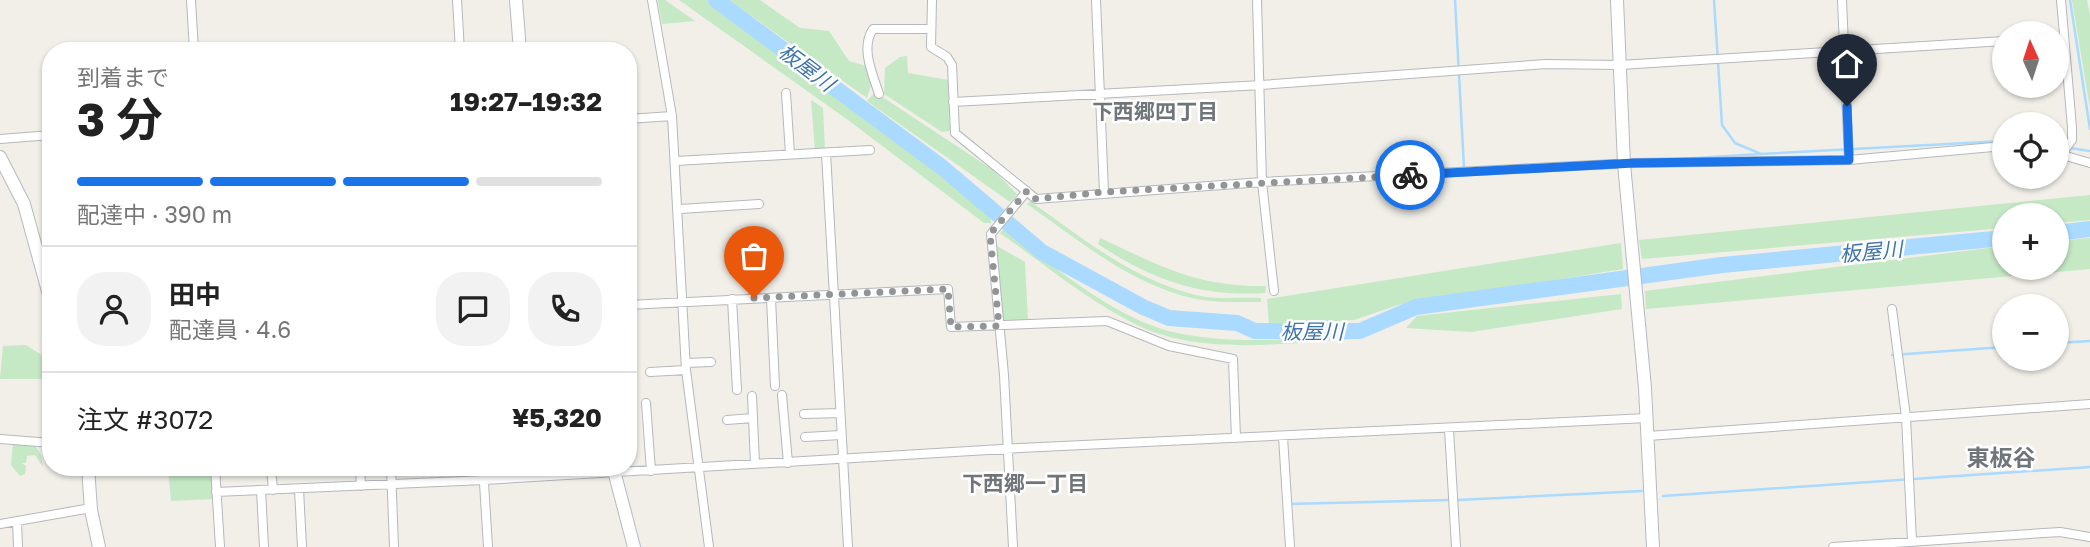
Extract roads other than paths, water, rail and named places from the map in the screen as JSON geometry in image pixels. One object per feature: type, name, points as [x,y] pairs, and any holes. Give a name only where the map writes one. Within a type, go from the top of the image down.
[{"type":"street","points":[[191,0],[193,42]]},
{"type":"street","points":[[457,0],[459,42]]},
{"type":"street","points":[[516,0],[519,42]]},
{"type":"street","points":[[652,0],[672,116],[680,209],[686,367],[709,547]]},
{"type":"street","points":[[932,0],[932,47],[947,57],[952,65],[955,133],[1025,194],[1036,199],[1262,182],[1624,164],[1849,158],[1992,147]]},
{"type":"street","points":[[1096,0],[1104,192]]},
{"type":"street","points":[[1257,0],[1262,182],[1274,291]]},
{"type":"street","points":[[1617,0],[1624,164],[1647,418],[1653,547]]},
{"type":"street","points":[[1842,0],[1849,158]]},
{"type":"street","points":[[2062,0],[2064,21]]},
{"type":"street","points":[[880,94],[869,63],[868,41],[873,29],[930,29]]},
{"type":"street","points":[[953,102],[1261,85],[1546,64],[1620,65],[1992,42]]},
{"type":"street","points":[[2069,89],[2072,139],[2069,142]]},
{"type":"street","points":[[786,93],[790,155]]},
{"type":"street","points":[[637,118],[672,116]]},
{"type":"street","points":[[0,139],[42,136]]},
{"type":"street","points":[[676,161],[870,150]]},
{"type":"street","points":[[827,153],[848,547]]},
{"type":"street","points":[[0,157],[24,204],[42,269]]},
{"type":"street","points":[[2069,157],[2090,163]]},
{"type":"street","points":[[1013,547],[1009,449],[990,234],[1025,194]]},
{"type":"street","points":[[680,209],[759,204]]},
{"type":"street","points":[[754,298],[753,257],[779,254]]},
{"type":"street","points":[[637,305],[948,289],[951,327],[1107,320],[1169,346],[1233,359],[1236,438]]},
{"type":"street","points":[[771,298],[775,386]]},
{"type":"street","points":[[732,299],[737,390]]},
{"type":"street","points":[[1892,309],[1906,417],[1912,541]]},
{"type":"street","points":[[650,372],[711,362]]},
{"type":"street","points":[[752,396],[755,464]]},
{"type":"street","points":[[782,396],[788,463]]},
{"type":"street","points":[[646,403],[650,471]]},
{"type":"street","points":[[1648,436],[2090,404]]},
{"type":"street","points":[[804,414],[840,413]]},
{"type":"street","points":[[727,420],[753,418]]},
{"type":"street","points":[[637,470],[1647,418]]},
{"type":"street","points":[[1449,429],[1456,547]]},
{"type":"street","points":[[805,437],[841,435]]},
{"type":"street","points":[[1283,437],[1290,547]]},
{"type":"street","points":[[0,439],[42,442]]},
{"type":"street","points":[[89,476],[91,508],[99,547]]},
{"type":"street","points":[[215,476],[220,547]]},
{"type":"street","points":[[271,476],[272,490]]},
{"type":"street","points":[[360,476],[361,486]]},
{"type":"street","points":[[390,476],[394,547]]},
{"type":"street","points":[[484,476],[488,547]]},
{"type":"street","points":[[216,492],[484,481],[503,476]]},
{"type":"street","points":[[616,476],[634,547]]},
{"type":"street","points":[[299,489],[302,547]]},
{"type":"street","points":[[261,490],[264,547]]},
{"type":"street","points":[[0,524],[91,508]]},
{"type":"street","points":[[17,521],[18,547]]},
{"type":"street","points":[[1833,547],[2060,532],[2090,537]]},
{"type":"waterway","name":"板屋川","points":[[716,0],[943,168],[1042,252],[1143,307],[1169,318],[1237,323],[1255,331],[1360,331],[1416,307],[1722,265],[1992,239]]},
{"type":"waterway","points":[[1455,0],[1464,168]]},
{"type":"waterway","points":[[1714,0],[1722,125],[1735,143],[1761,154],[1992,142]]},
{"type":"waterway","points":[[2070,0],[2090,129]]},
{"type":"waterway","points":[[2070,148],[2090,151]]},
{"type":"waterway","points":[[1679,159],[1761,154]]},
{"type":"waterway","name":"板屋川","points":[[2069,231],[2090,229]]},
{"type":"waterway","points":[[2069,342],[2090,341]]},
{"type":"waterway","points":[[1892,355],[1992,348]]},
{"type":"waterway","points":[[1663,496],[2090,467]]},
{"type":"waterway","points":[[1457,500],[1642,491]]},
{"type":"waterway","points":[[1289,504],[1450,500]]},
{"type":"district","name":"下西郷四丁目","points":[[1155,111]]},
{"type":"district","name":"東板谷","points":[[2001,457]]},
{"type":"district","name":"下西郷一丁目","points":[[1025,483]]}]
